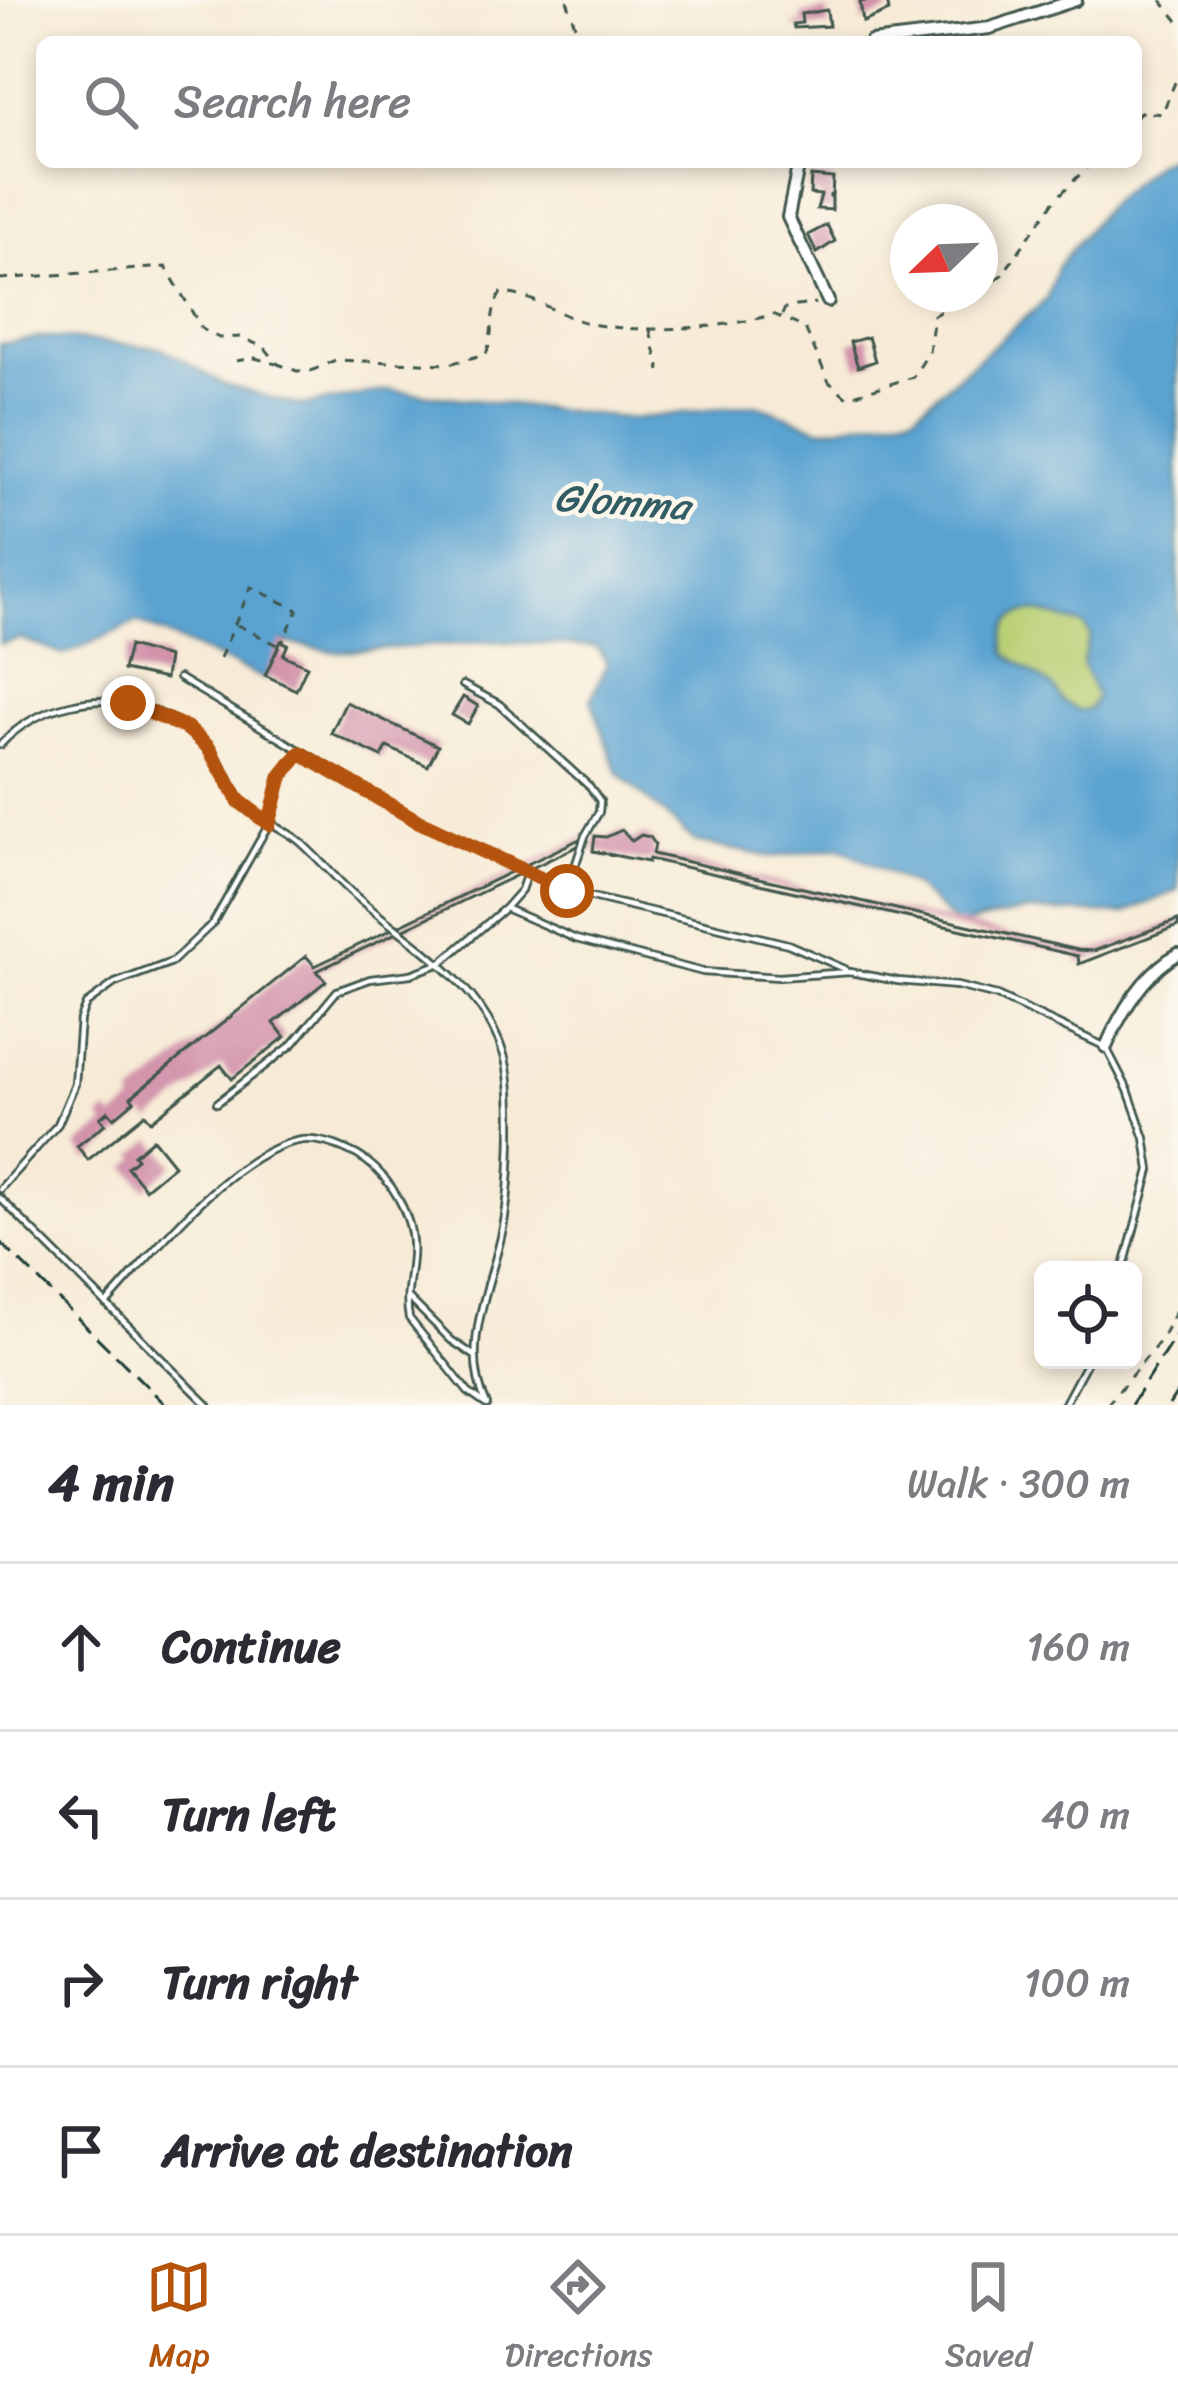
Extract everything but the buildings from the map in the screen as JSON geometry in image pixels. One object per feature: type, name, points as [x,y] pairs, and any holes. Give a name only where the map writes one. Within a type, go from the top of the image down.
[{"type":"street","points":[[922,36],[990,28],[1076,0]]},
{"type":"street","points":[[798,168],[788,217],[828,301]]},
{"type":"street","points":[[1106,1047],[1149,976],[1178,954]]},
{"type":"lane","points":[[179,677],[416,820],[567,891],[788,944],[850,972],[997,996],[1106,1047],[1128,1090],[1145,1138],[1150,1170],[1125,1261]]},
{"type":"lane","points":[[463,685],[499,704],[600,801],[567,891]]},
{"type":"lane","points":[[0,745],[24,723],[58,709],[102,701],[128,703],[187,728],[208,747],[239,801],[296,838],[351,892],[441,963],[491,1026],[505,1057],[511,1111],[503,1232],[483,1304],[475,1356],[475,1377],[486,1404]]},
{"type":"lane","points":[[0,1189],[58,1124],[76,1084],[80,1019],[86,1004],[116,983],[172,962],[213,923],[269,824],[281,777],[300,753]]},
{"type":"lane","points":[[218,1103],[292,1044],[337,991],[441,963],[505,908],[521,890],[527,873]]},
{"type":"lane","points":[[505,908],[576,939],[703,972],[778,977],[850,972]]},
{"type":"lane","points":[[106,1304],[218,1185],[283,1144],[307,1139],[331,1144],[360,1156],[391,1187],[413,1238],[411,1321],[468,1392],[486,1404]]},
{"type":"lane","points":[[0,1198],[208,1405]]},
{"type":"lane","points":[[409,1298],[442,1332],[475,1356]]},
{"type":"lane","points":[[1064,1405],[1083,1369]]},
{"type":"path","points":[[567,0],[578,36]]},
{"type":"path","points":[[1161,0],[1178,21]]},
{"type":"path","points":[[1142,112],[1162,114],[1178,75]]},
{"type":"path","points":[[998,278],[1054,200],[1086,168]]},
{"type":"path","points":[[0,279],[166,267],[202,328],[219,338],[242,338],[265,348],[278,364]]},
{"type":"path","points":[[236,361],[265,361],[297,371],[338,360],[449,364],[485,354],[493,337],[492,307],[501,293],[526,295],[588,323],[650,328],[746,323],[773,314],[782,316],[805,328],[829,382],[847,397],[913,377],[928,352],[934,315],[939,312]]},
{"type":"path","points":[[782,316],[785,308],[828,301]]},
{"type":"path","points":[[650,328],[660,371]]},
{"type":"path","points":[[265,348],[265,361]]},
{"type":"path","points":[[220,658],[251,587],[298,610],[281,644],[235,624]]},
{"type":"path","points":[[1107,1405],[1161,1340],[1178,1306]]},
{"type":"green space","points":[[1035,611],[1085,625],[1091,636],[1082,662],[1097,697],[1088,710],[1078,712],[1053,687],[1006,654],[1008,624],[1018,615]]},
{"type":"water","name":"Glomma","points":[[1178,153],[1178,890],[1123,914],[1025,911],[958,926],[914,886],[840,848],[772,857],[695,842],[618,773],[591,700],[607,663],[597,647],[495,641],[337,652],[283,642],[265,679],[137,622],[64,655],[21,639],[0,644],[0,344],[43,337],[162,348],[225,385],[301,406],[389,390],[634,419],[755,404],[822,429],[915,413],[1046,300],[1058,266],[1108,204],[1157,161]],"holes":[[[1026,612],[1084,625],[1091,636],[1082,662],[1096,697],[1089,710],[1078,711],[1006,654],[1005,637],[1008,624]]]},
{"type":"railway","points":[[0,1242],[166,1405]]},
{"type":"railway","points":[[1131,1405],[1178,1332]]},
{"type":"railway","points":[[1169,1405],[1178,1391]]},
{"type":"route","points":[[128,703],[187,728],[208,747],[239,801],[269,824],[281,777],[300,753],[416,820],[567,891]]}]
